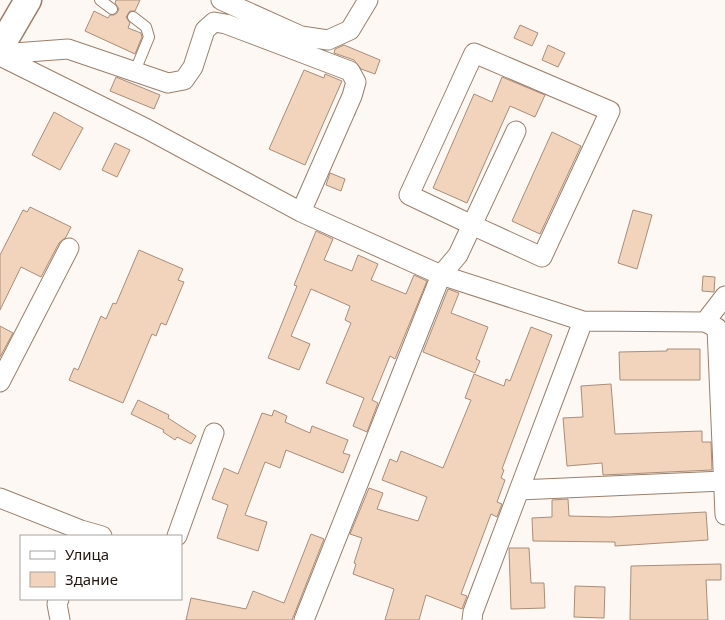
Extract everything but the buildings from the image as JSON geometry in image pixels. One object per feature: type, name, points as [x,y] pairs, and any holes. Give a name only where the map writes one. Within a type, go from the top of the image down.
[{"type":"main road","points":[[0,48],[28,0]]},
{"type":"street","points":[[221,0],[301,36],[328,40],[350,30],[368,0]]},
{"type":"street","points":[[0,55],[68,48],[168,83],[184,80],[193,67],[205,30],[214,22],[226,24],[350,71],[356,82],[352,96],[301,212]]},
{"type":"street","points":[[474,53],[610,111],[542,257],[472,225],[409,196],[474,53]]},
{"type":"street","points":[[0,55],[147,129],[301,212],[441,275],[583,321],[705,322],[717,328],[725,515]]},
{"type":"street","points":[[304,620],[441,275],[458,255],[516,131]]},
{"type":"street","points":[[0,382],[69,248]]},
{"type":"street","points":[[705,322],[725,296]]},
{"type":"street","points":[[472,620],[472,612],[583,321]]},
{"type":"street","points":[[178,535],[214,433]]},
{"type":"street","points":[[519,490],[723,481]]},
{"type":"street","points":[[0,498],[80,533],[95,535]]},
{"type":"street","points":[[59,600],[60,620]]},
{"type":"lane","points":[[100,0],[112,9]]},
{"type":"lane","points":[[133,17],[146,27],[149,38],[135,72]]}]
